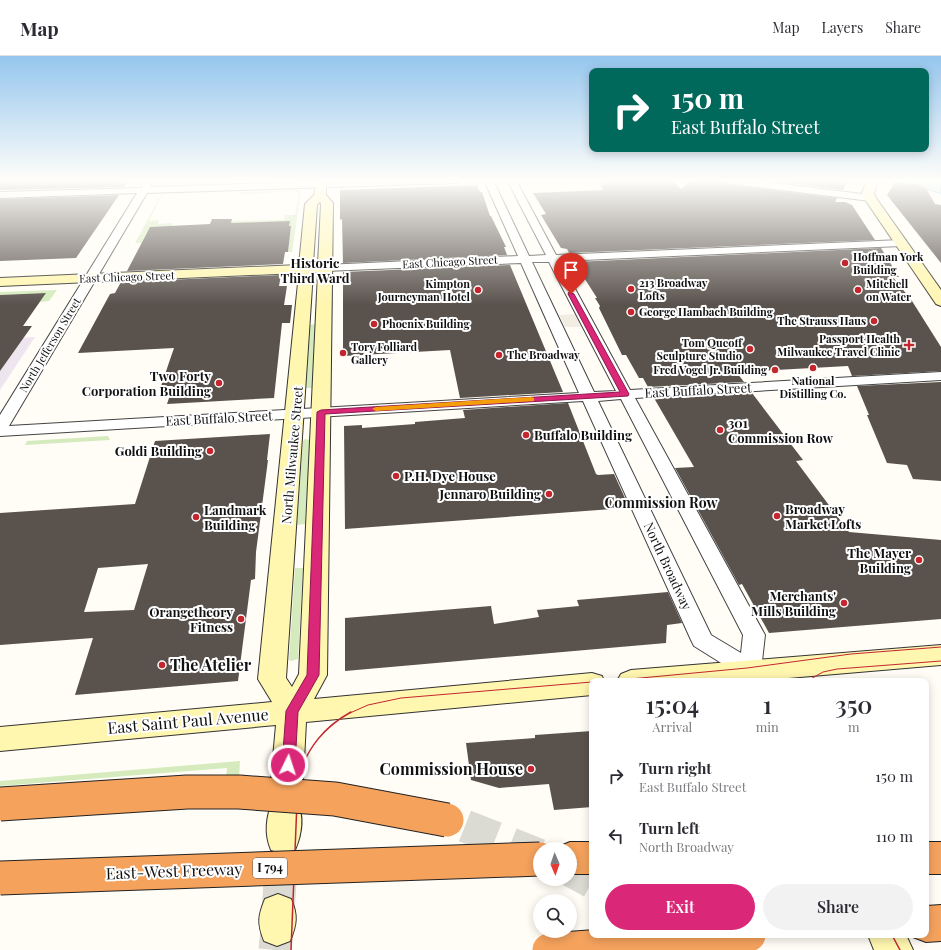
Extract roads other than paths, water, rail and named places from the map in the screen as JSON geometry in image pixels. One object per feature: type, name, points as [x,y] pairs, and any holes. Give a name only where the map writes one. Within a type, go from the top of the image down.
[{"type":"highway","points":[[0,804],[187,792],[239,792],[335,799],[456,823]]},
{"type":"highway","points":[[577,858],[589,858]]},
{"type":"highway","points":[[929,858],[941,858]]},
{"type":"highway","name":"East-West Freeway","points":[[0,878],[533,859]]},
{"type":"highway","points":[[929,924],[941,923]]},
{"type":"highway","points":[[549,950],[709,938]]},
{"type":"main road","name":"North Milwaukee Street","points":[[285,810],[292,711],[313,675],[324,312],[309,228],[310,222]]},
{"type":"main road","name":"North Milwaukee Street","points":[[292,711],[272,679],[303,313],[316,268],[326,222]]},
{"type":"main road","points":[[886,222],[941,301]]},
{"type":"main road","points":[[309,228],[326,227]]},
{"type":"main road","name":"East Chicago Street","points":[[0,282],[316,268]]},
{"type":"main road","points":[[303,313],[324,312]]},
{"type":"main road","points":[[704,678],[753,676],[941,655]]},
{"type":"main road","name":"East Saint Paul Avenue","points":[[0,739],[589,684]]},
{"type":"main road","points":[[888,938],[894,950]]},
{"type":"street","name":"North Jefferson Street","points":[[0,428],[124,222]]},
{"type":"street","name":"North Broadway","points":[[508,222],[702,640],[753,676]]},
{"type":"street","points":[[533,222],[754,635],[753,676]]},
{"type":"street","name":"East Chicago Street","points":[[316,268],[901,243]]},
{"type":"street","name":"East Buffalo Street","points":[[0,431],[941,376]]},
{"type":"tunnel","points":[[465,826],[533,853]]},
{"type":"tunnel","points":[[278,911],[282,856]]},
{"type":"tunnel","points":[[577,874],[589,880]]},
{"type":"tunnel","points":[[275,950],[277,928]]},
{"type":"tram line","points":[[641,678],[747,668],[851,654],[941,647]]},
{"type":"tram line","points":[[812,678],[823,672],[837,669],[941,661]]},
{"type":"tram line","points":[[350,713],[368,705],[401,698],[589,682]]},
{"type":"tram line","points":[[291,950],[298,777],[307,756],[318,739],[333,724],[351,712]]},
{"type":"tram line","points":[[894,938],[900,950]]},
{"type":"place","name":"Hoffman York Building","points":[[845,263]]},
{"type":"place","name":"213 Broadway Lofts","points":[[631,289]]},
{"type":"place","name":"Kimpton Journeyman Hotel","points":[[478,290]]},
{"type":"place","name":"Mitchell on Water","points":[[858,290]]},
{"type":"place","name":"George Hambach Building","points":[[631,312]]},
{"type":"place","name":"The Strauss Haus","points":[[874,321]]},
{"type":"place","name":"Phoenix Building","points":[[374,324]]},
{"type":"place","name":"Passport Health Milwaukee Travel Clinic","points":[[909,345]]},
{"type":"place","name":"Tom Queoff Sculpture Studio","points":[[750,349]]},
{"type":"place","name":"Tory Folliard Gallery","points":[[343,353]]},
{"type":"place","name":"The Broadway","points":[[499,355]]},
{"type":"place","name":"National Distilling Co.","points":[[813,368]]},
{"type":"place","name":"Fred Vogel Jr. Building","points":[[775,370]]},
{"type":"place","name":"Two Forty Corporation Building","points":[[219,383]]},
{"type":"place","name":"301 Commission Row","points":[[720,430]]},
{"type":"place","name":"Buffalo Building","points":[[526,435]]},
{"type":"place","name":"Goldi Building","points":[[210,451]]},
{"type":"place","name":"P.H. Dye House","points":[[396,476]]},
{"type":"place","name":"Jennaro Building","points":[[549,494]]},
{"type":"place","name":"Broadway Market Lofts","points":[[777,516]]},
{"type":"place","name":"Landmark Building","points":[[196,517]]},
{"type":"place","name":"The Mayer Building","points":[[919,560]]},
{"type":"place","name":"Merchants' Mills Building","points":[[844,603]]},
{"type":"place","name":"Orangetheory Fitness","points":[[241,619]]},
{"type":"place","name":"The Atelier","points":[[162,665]]},
{"type":"place","name":"Commission House","points":[[531,769]]},
{"type":"district","name":"Historic Third Ward","points":[[315,270]]},
{"type":"district","name":"Commission Row","points":[[661,503]]}]
